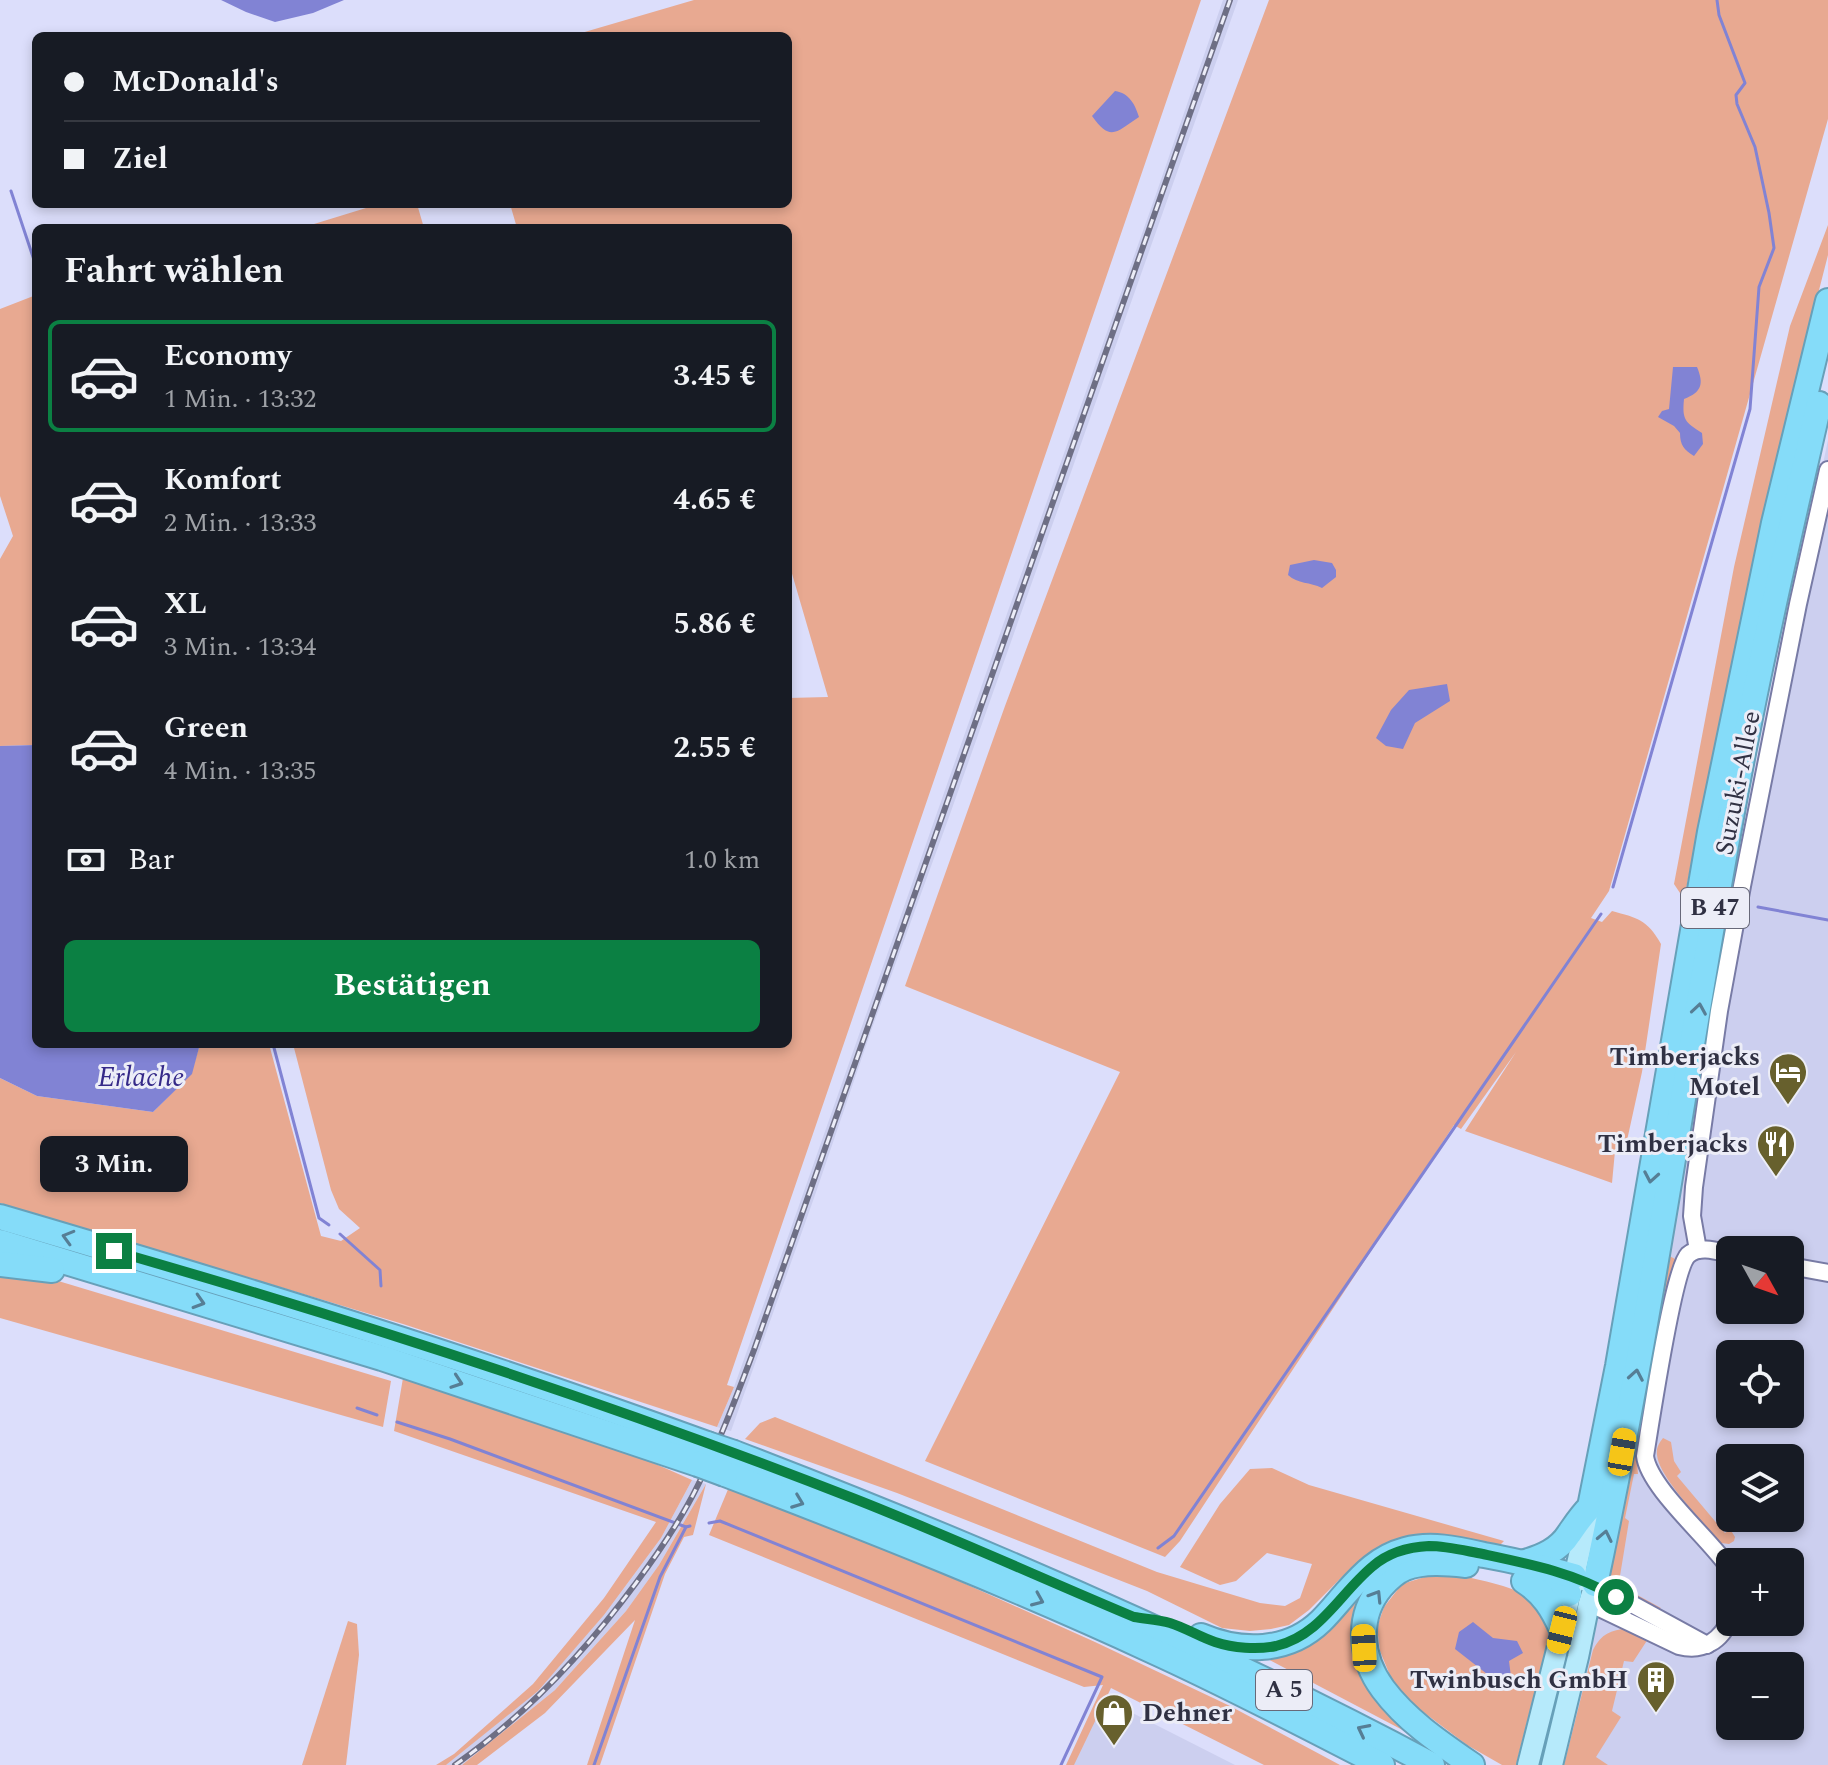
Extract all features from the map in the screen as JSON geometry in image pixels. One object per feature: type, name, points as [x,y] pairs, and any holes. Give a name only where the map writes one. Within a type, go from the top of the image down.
[{"type":"highway","name":"B 47","points":[[1590,1507],[1618,1366],[1710,832],[1774,523],[1828,301]]},
{"type":"highway","name":"B 47","points":[[1582,1589],[1622,1452],[1730,822],[1778,581],[1828,367]]},
{"type":"highway","name":"A 5","points":[[0,1217],[421,1344],[573,1395],[702,1454]]},
{"type":"highway","name":"A 5","points":[[0,1242],[858,1501],[1134,1617],[1432,1765]]},
{"type":"highway","points":[[0,1264],[49,1269],[109,1284],[124,1280]]},
{"type":"highway","name":"A 5","points":[[729,1464],[870,1529],[1155,1652],[1382,1765]]},
{"type":"highway","points":[[1472,1765],[1434,1739],[1383,1690],[1371,1670],[1364,1648],[1366,1612],[1375,1594],[1394,1573],[1413,1566],[1449,1563],[1522,1570],[1558,1547],[1590,1507]]},
{"type":"highway","points":[[1134,1617],[1171,1623],[1217,1643],[1250,1648],[1271,1647],[1309,1631],[1321,1622],[1380,1561],[1404,1550],[1430,1546],[1445,1547],[1582,1589]]},
{"type":"highway","points":[[1522,1570],[1546,1599],[1562,1630]]},
{"type":"main road","name":"B 47","points":[[1552,1765],[1578,1657],[1590,1507]]},
{"type":"main road","name":"B 47","points":[[1528,1765],[1562,1630],[1582,1589]]},
{"type":"street","name":"Suzuki-Allee","points":[[1698,1250],[1692,1216],[1694,1187],[1719,1011],[1795,619],[1828,470]]},
{"type":"street","points":[[1716,1252],[1698,1250],[1688,1255],[1680,1267],[1645,1456],[1646,1466],[1662,1489],[1716,1553]]},
{"type":"street","points":[[1804,1269],[1828,1273]]},
{"type":"street","points":[[1582,1589],[1707,1645],[1720,1636]]},
{"type":"shaded area","points":[[694,0],[1201,0],[727,1385],[734,1387],[717,1427],[403,1324],[0,1203],[0,1078],[37,1096],[153,1112],[191,1074],[199,1048],[270,1048],[321,1236],[341,1241],[360,1228],[339,1209],[331,1190],[294,1048],[792,1048],[792,698],[828,697],[792,574],[792,224],[516,224],[511,208],[792,208],[792,32],[585,32]]},
{"type":"shaded area","points":[[1223,0],[1238,0],[731,1431],[717,1427],[790,1231]]},
{"type":"shaded area","points":[[1269,0],[1828,0],[1828,119],[1609,891],[1591,918],[1602,922],[1612,911],[1635,918],[1651,929],[1661,944],[1642,1072],[1626,1145],[1615,1151],[1612,1183],[1465,1131],[1516,1052],[1461,1129],[1454,1125],[1180,1541],[1165,1557],[925,1461],[1120,1072],[905,986],[1005,706]]},
{"type":"shaded area","points":[[366,208],[418,208],[423,224],[314,224]]},
{"type":"shaded area","points":[[1828,225],[1828,255],[1795,384],[1731,665],[1684,899],[1674,884],[1734,567],[1790,326]]},
{"type":"shaded area","points":[[32,297],[32,745],[0,746],[0,559],[13,536],[0,496],[0,309]]},
{"type":"shaded area","points":[[1828,440],[1828,1765],[1557,1765],[1665,1247],[1760,762]]},
{"type":"shaded area","points":[[1666,1254],[1675,1259],[1637,1462],[1638,1474],[1634,1474],[1625,1518],[1629,1521],[1619,1582],[1661,1608],[1655,1609],[1617,1591],[1608,1580]]},
{"type":"shaded area","points":[[0,1272],[55,1280],[391,1381],[383,1427],[0,1318]]},
{"type":"shaded area","points":[[403,1378],[586,1437],[692,1480],[661,1538],[604,1615],[538,1691],[446,1765],[436,1765],[454,1754],[533,1684],[604,1598],[656,1522],[394,1431]]},
{"type":"shaded area","points":[[775,1417],[1157,1572],[1260,1603],[1285,1606],[1300,1598],[1312,1564],[1267,1553],[1236,1581],[1220,1585],[1180,1567],[1220,1504],[1250,1469],[1272,1468],[1309,1485],[1504,1541],[1497,1548],[1373,1552],[1289,1625],[1250,1631],[1222,1628],[1147,1591],[897,1493],[745,1439],[760,1423]]},
{"type":"shaded area","points":[[1663,1438],[1671,1442],[1674,1461],[1681,1472],[1677,1476],[1716,1522],[1716,1532],[1732,1532],[1734,1541],[1721,1543],[1674,1488],[1660,1465],[1658,1446]]},
{"type":"shaded area","points":[[692,1480],[706,1484],[659,1565],[626,1611],[555,1690],[462,1765],[446,1765],[538,1690],[604,1615],[661,1538]]},
{"type":"shaded area","points":[[706,1484],[693,1535],[684,1537],[665,1574],[600,1765],[587,1765],[635,1620],[545,1713],[477,1765],[462,1765],[555,1690],[626,1611],[659,1565]]},
{"type":"shaded area","points":[[729,1487],[908,1558],[1095,1642],[1230,1706],[1340,1765],[1264,1765],[1111,1688],[1074,1765],[1066,1765],[1103,1685],[1084,1687],[709,1535]]},
{"type":"shaded area","points":[[1448,1573],[1517,1591],[1533,1601],[1545,1622],[1549,1636],[1516,1765],[1502,1765],[1467,1745],[1410,1702],[1391,1678],[1380,1651],[1377,1627],[1384,1607],[1402,1584]]},
{"type":"shaded area","points":[[1379,1577],[1354,1621],[1433,1746],[1264,1657],[1325,1635]]},
{"type":"shaded area","points":[[348,1621],[357,1624],[359,1655],[346,1765],[302,1765]]},
{"type":"shaded area","points":[[1628,1628],[1648,1639],[1633,1662],[1624,1661],[1612,1711],[1621,1717],[1596,1757],[1608,1765],[1564,1765],[1593,1650],[1607,1634]]},
{"type":"shaded area","points":[[1101,1697],[1235,1765],[1070,1765]]},
{"type":"water","points":[[221,0],[344,0],[313,13],[275,22]]},
{"type":"water","points":[[1115,91],[1131,100],[1139,117],[1119,130],[1109,132],[1092,116]]},
{"type":"water","points":[[1673,367],[1697,367],[1700,378],[1698,390],[1684,399],[1686,420],[1702,433],[1703,444],[1694,456],[1683,447],[1680,433],[1674,426],[1658,417],[1662,411],[1669,409]]},
{"type":"water","points":[[1314,560],[1332,563],[1336,570],[1336,577],[1322,588],[1288,575],[1290,565]]},
{"type":"water","points":[[1447,684],[1450,701],[1415,723],[1403,749],[1386,746],[1376,738],[1391,710],[1409,690]]},
{"type":"water","name":"Erlache","points":[[32,745],[32,1048],[199,1048],[192,1074],[153,1112],[37,1096],[0,1078],[0,746]]},
{"type":"water","points":[[1473,1622],[1493,1638],[1517,1641],[1523,1653],[1509,1661],[1511,1677],[1496,1681],[1455,1649],[1459,1632]]},
{"type":"waterway","points":[[1613,887],[1750,409],[1759,287],[1774,248],[1755,147],[1737,104],[1736,95],[1745,83],[1719,15],[1717,0]]},
{"type":"waterway","points":[[11,191],[32,254]]},
{"type":"waterway","points":[[1758,907],[1828,920]]},
{"type":"waterway","points":[[1158,1548],[1174,1536],[1601,914]]},
{"type":"waterway","points":[[274,1048],[319,1218],[329,1225]]},
{"type":"waterway","points":[[340,1234],[380,1270],[381,1286]]},
{"type":"waterway","points":[[357,1408],[377,1415]]},
{"type":"waterway","points":[[397,1422],[686,1527]]},
{"type":"waterway","points":[[709,1523],[720,1521],[1102,1677],[1061,1765]]},
{"type":"waterway","points":[[594,1765],[660,1577],[686,1527],[690,1526]]},
{"type":"railway","points":[[455,1765],[530,1704],[596,1634],[669,1536],[714,1452],[754,1350],[1230,0]]},
{"type":"place","name":"Timberjacks Motel","points":[[1788,1106]]},
{"type":"place","name":"Timberjacks","points":[[1776,1178]]},
{"type":"place","name":"Twinbusch GmbH","points":[[1656,1714]]},
{"type":"place","name":"Dehner","points":[[1114,1747]]},
{"type":"route","points":[[114,1251],[421,1344],[573,1395],[858,1501],[1134,1617],[1171,1623],[1217,1643],[1260,1648],[1299,1637],[1321,1622],[1372,1567],[1394,1554],[1417,1547],[1445,1547],[1525,1562],[1595,1584],[1616,1597]]}]
